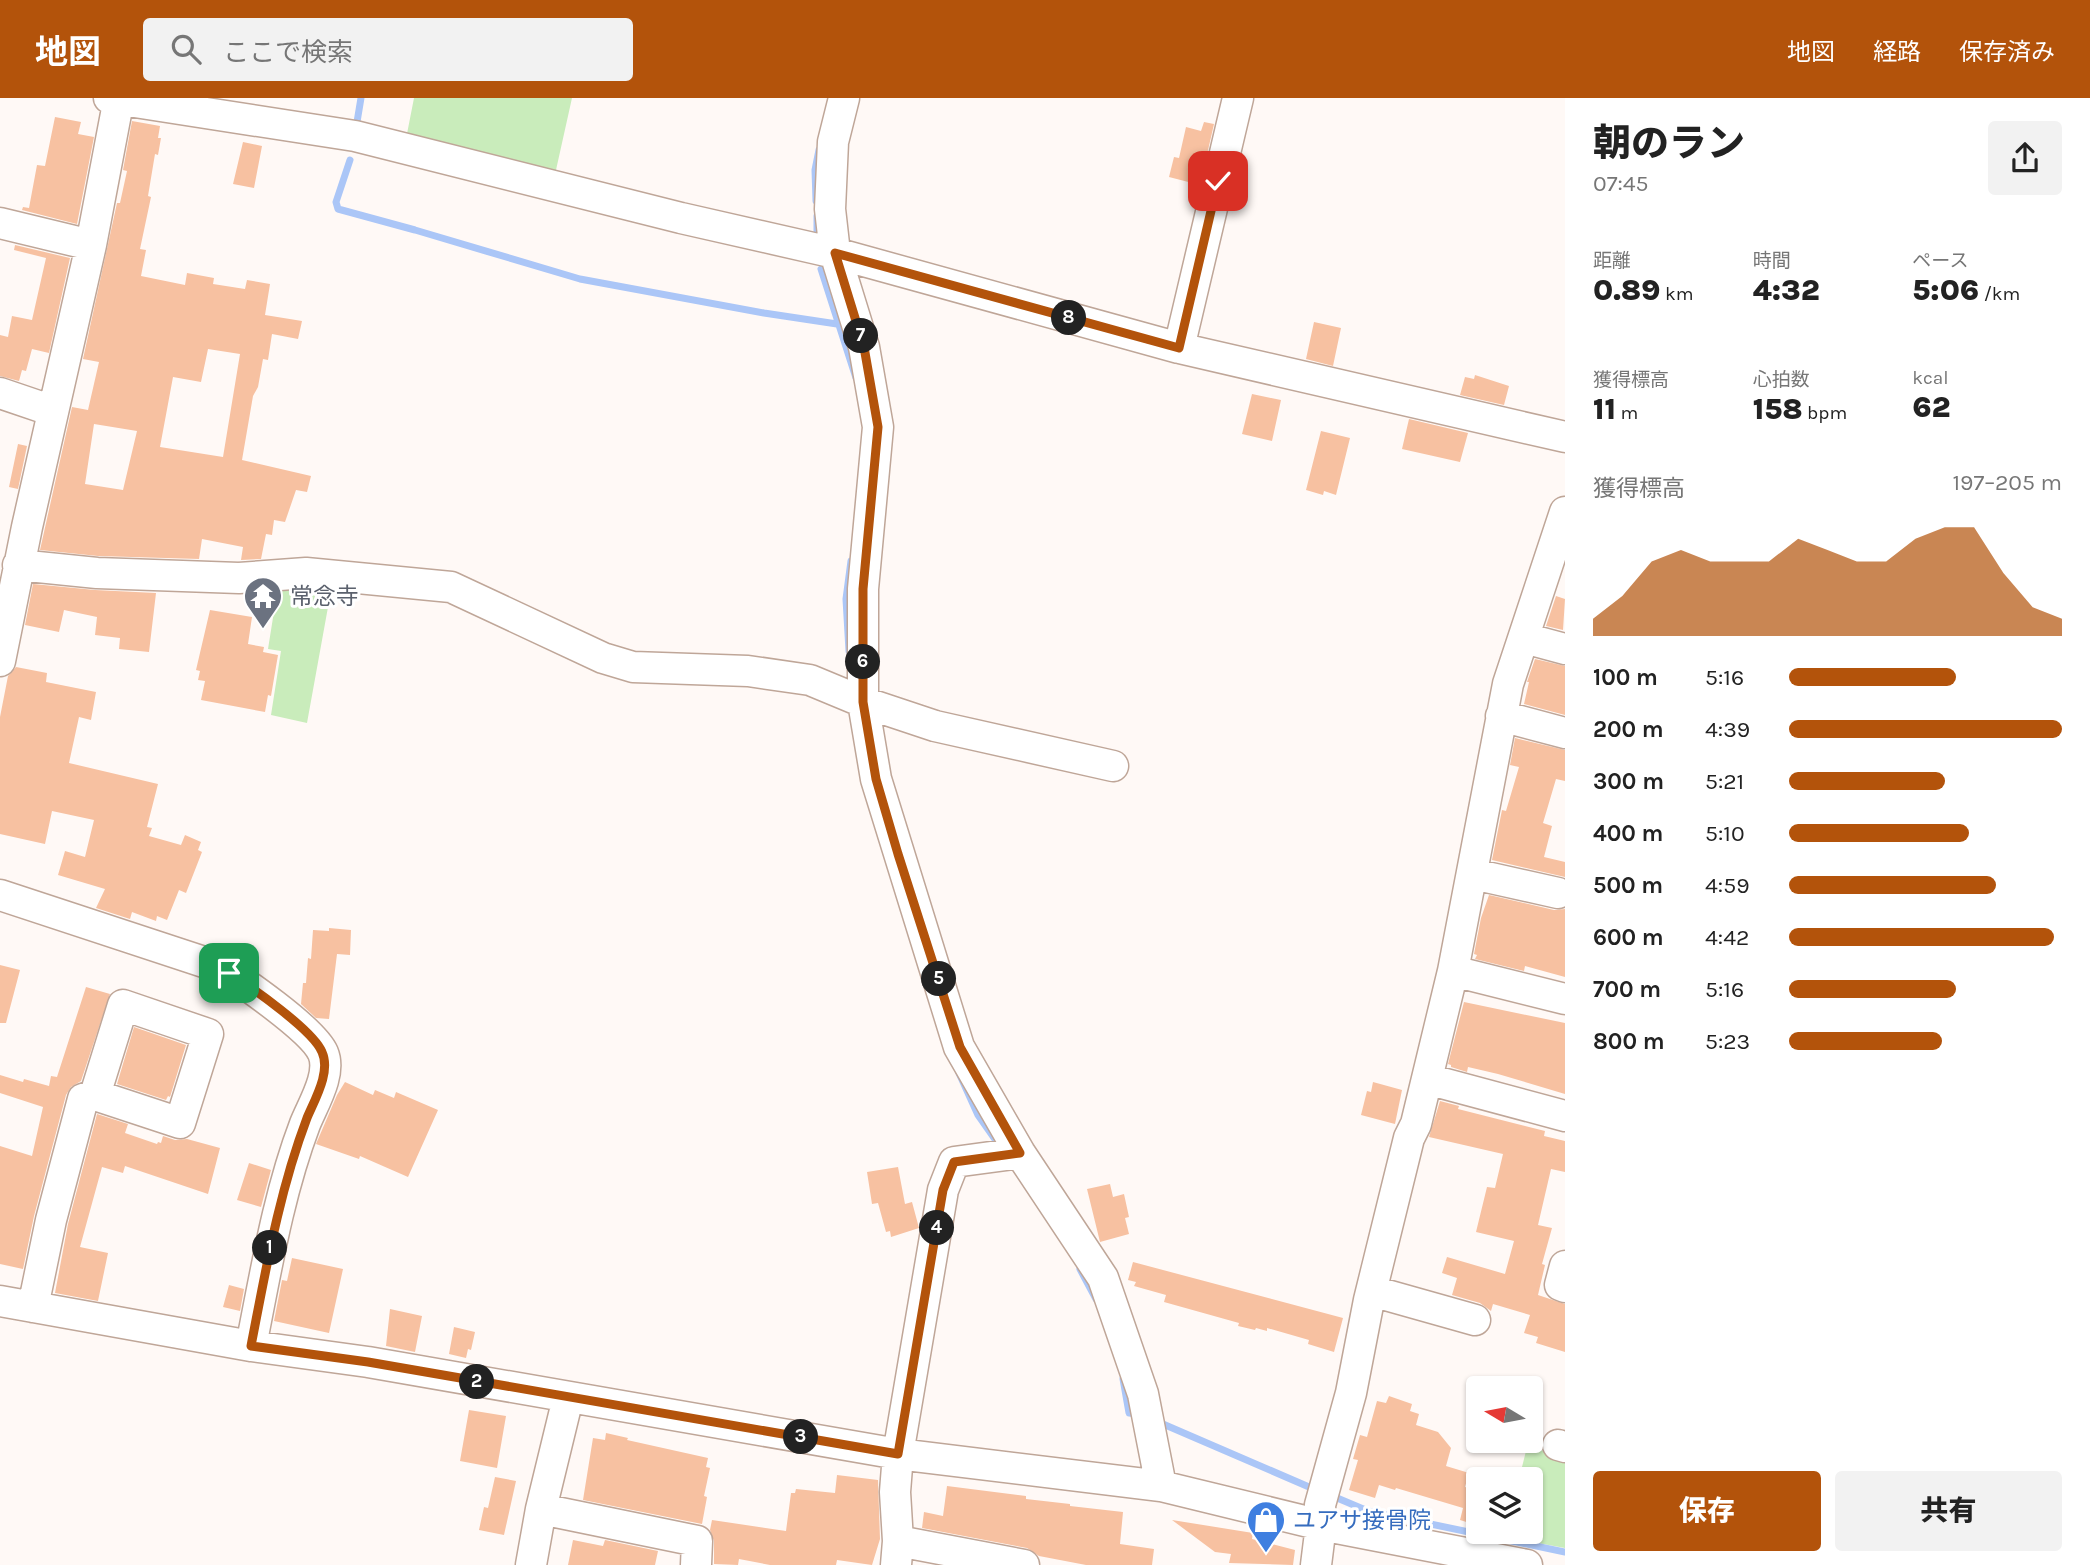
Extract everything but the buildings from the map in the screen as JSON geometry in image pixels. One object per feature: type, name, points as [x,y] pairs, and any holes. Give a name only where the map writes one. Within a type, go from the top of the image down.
[{"type":"street","points":[[844,98],[833,142],[830,209],[835,253],[864,347],[878,427],[863,589],[863,702],[876,779],[960,1047],[1020,1153],[1103,1278],[1143,1394],[1161,1486]]},
{"type":"street","points":[[1179,348],[1238,98]]},
{"type":"street","points":[[0,661],[13,559],[53,411],[91,245],[115,99],[355,136],[681,218],[835,253],[1179,348],[1565,438]]},
{"type":"street","points":[[0,223],[91,245]]},
{"type":"street","points":[[0,393],[53,411]]},
{"type":"street","points":[[1316,1565],[1321,1525],[1320,1505],[1351,1393],[1372,1291],[1453,971],[1508,684],[1528,621],[1558,554],[1565,512]]},
{"type":"street","points":[[13,559],[97,573],[239,578],[306,573],[451,587],[603,658],[633,667],[748,671],[810,680],[863,702],[935,726],[1113,766]]},
{"type":"street","points":[[1524,638],[1565,649]]},
{"type":"street","points":[[1501,716],[1565,733]]},
{"type":"street","points":[[1473,874],[1558,894]]},
{"type":"street","points":[[0,895],[216,966],[247,985],[276,1008],[312,1039],[323,1053],[325,1071],[291,1160],[277,1213],[251,1346]]},
{"type":"street","points":[[1453,971],[1565,999]]},
{"type":"street","points":[[1427,1079],[1565,1116]]},
{"type":"street","points":[[33,1307],[51,1220],[83,1099],[94,1094]]},
{"type":"street","points":[[1020,1153],[954,1162],[943,1190],[898,1454],[895,1492],[897,1553],[1024,1565]]},
{"type":"street","points":[[1565,1266],[1560,1286],[1565,1287]]},
{"type":"street","points":[[1372,1291],[1475,1320]]},
{"type":"street","points":[[0,1301],[251,1346],[368,1362],[898,1454],[1161,1486],[1321,1525],[1527,1565]]},
{"type":"street","points":[[531,1565],[541,1509],[568,1398]]},
{"type":"street","points":[[541,1509],[697,1541],[696,1565]]},
{"type":"green space","points":[[414,98],[572,98],[554,179],[405,144]]},
{"type":"green space","points":[[279,580],[332,585],[307,723],[271,715],[281,651],[268,649]]},
{"type":"green space","points":[[1544,1451],[1565,1456],[1565,1548],[1543,1544],[1543,1467],[1522,1467],[1526,1453]]},
{"type":"waterway","points":[[357,122],[361,98]]},
{"type":"waterway","points":[[816,201],[815,170],[819,150]]},
{"type":"waterway","points":[[350,160],[336,202],[338,209],[580,279],[837,324]]},
{"type":"waterway","points":[[817,216],[817,240]]},
{"type":"waterway","points":[[821,269],[856,378]]},
{"type":"waterway","points":[[849,651],[846,599],[851,561]]},
{"type":"waterway","points":[[959,1073],[978,1115],[999,1145]]},
{"type":"waterway","points":[[1080,1269],[1096,1299]]},
{"type":"waterway","points":[[1123,1379],[1129,1413],[1138,1414]]},
{"type":"waterway","points":[[1156,1421],[1316,1490]]},
{"type":"waterway","points":[[1330,1495],[1368,1511],[1565,1552]]},
{"type":"place","name":"常念寺","points":[[263,630]]},
{"type":"place","name":"ユアサ接骨院","points":[[1266,1554]]},
{"type":"route","points":[[229,973],[312,1039],[323,1053],[325,1062],[325,1071],[291,1160],[277,1213],[251,1346],[368,1362],[898,1454],[943,1190],[954,1162],[1020,1153],[960,1047],[876,779],[863,702],[863,589],[878,427],[864,347],[835,253],[1179,348],[1218,181]]}]
